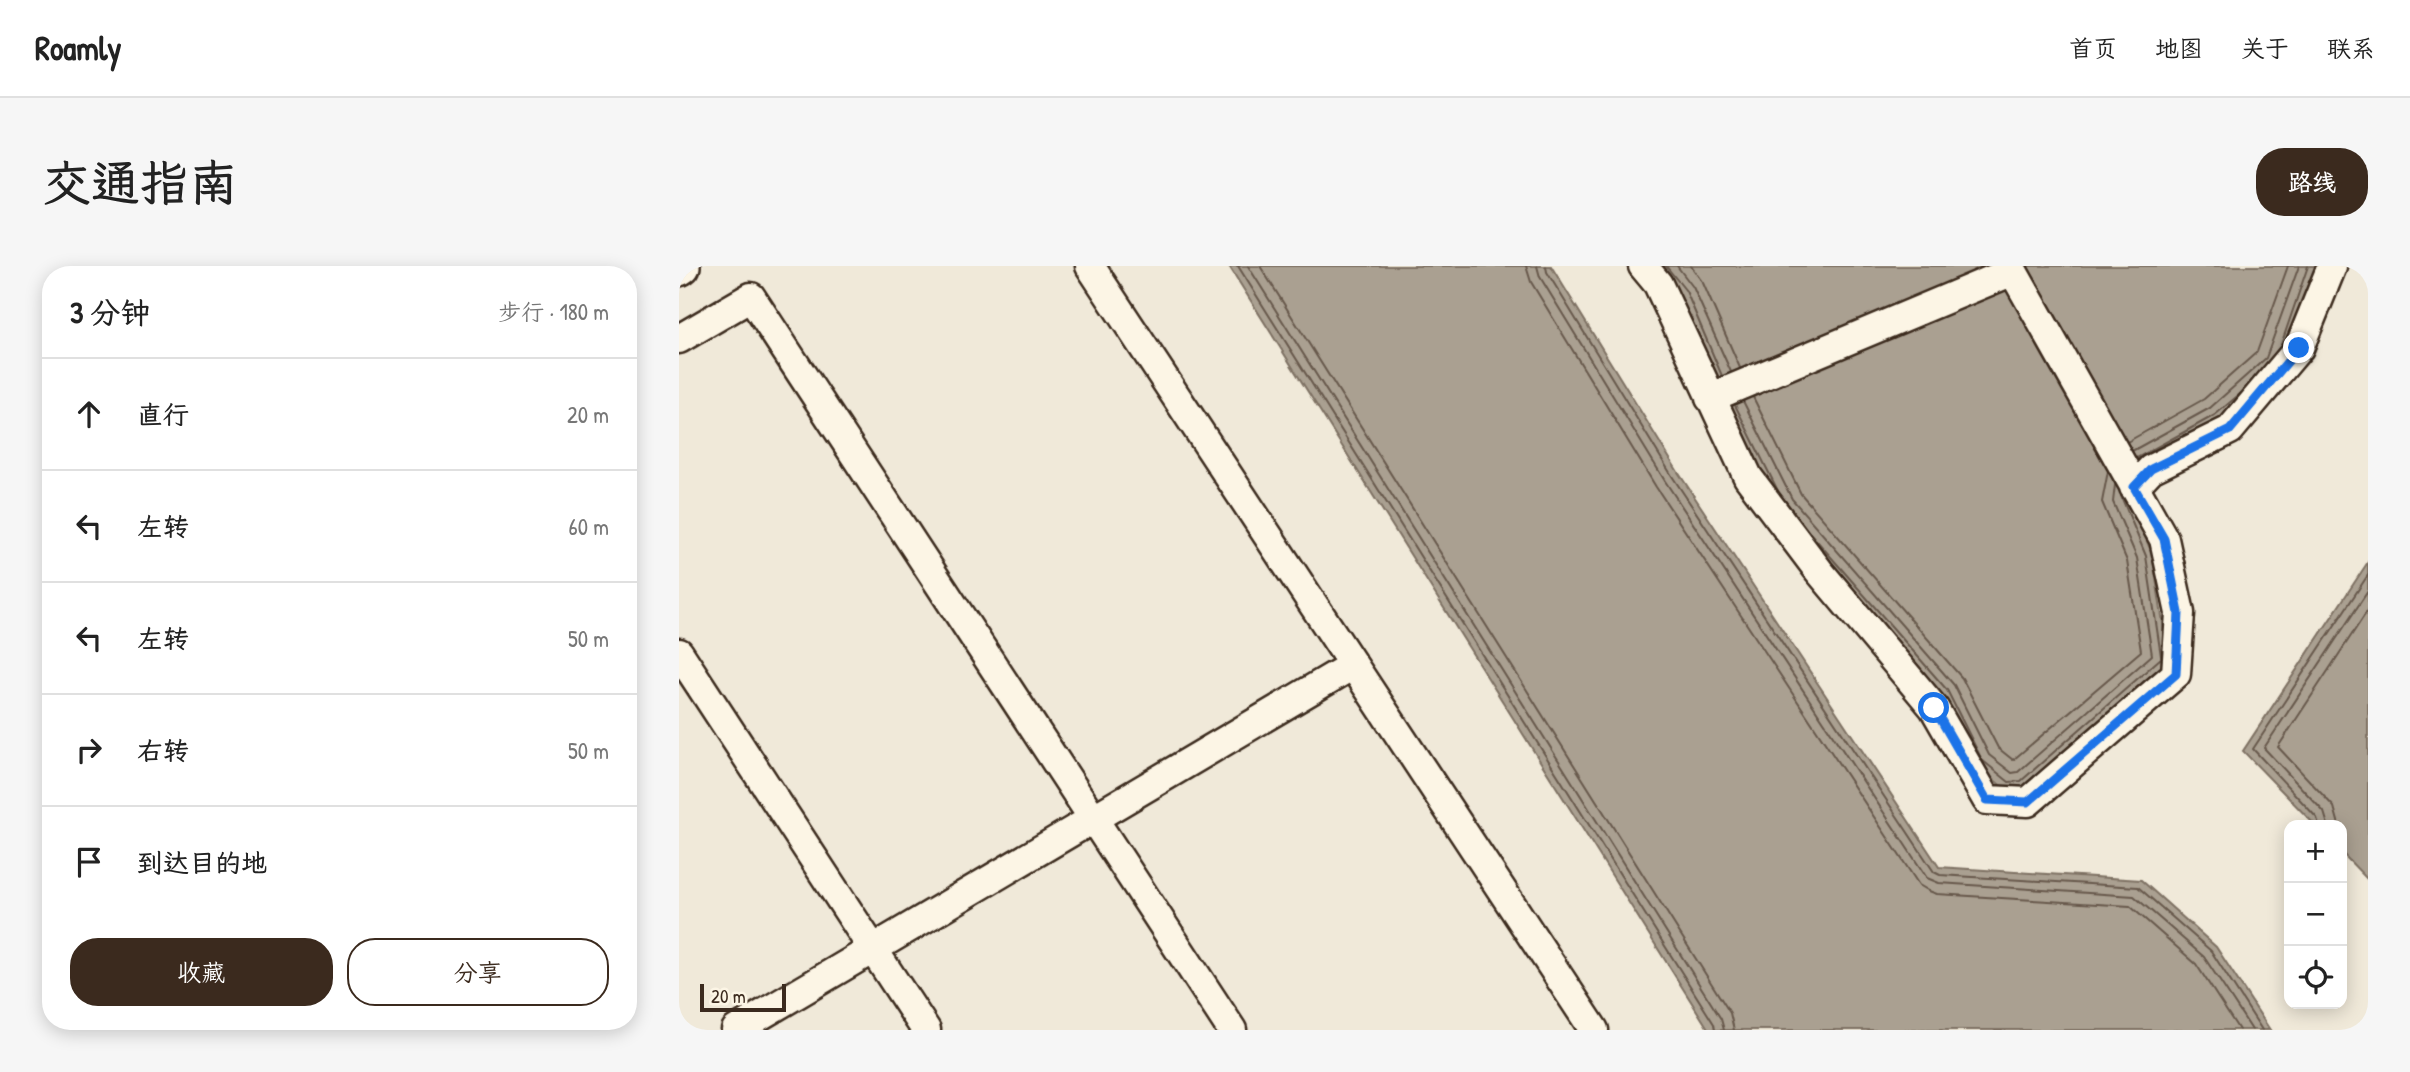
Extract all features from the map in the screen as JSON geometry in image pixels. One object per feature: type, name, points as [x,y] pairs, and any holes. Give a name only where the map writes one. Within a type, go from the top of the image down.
[{"type":"street","points":[[1090,266],[1594,1030]]},
{"type":"street","points":[[1643,266],[1658,284],[1710,398],[1748,477],[1819,571],[1934,708],[1987,800],[2028,802],[2176,674],[2179,613],[2164,539],[2011,268],[1710,398]]},
{"type":"street","points":[[2134,487],[2151,469],[2230,430],[2299,348],[2332,266]]},
{"type":"street","points":[[679,340],[751,297],[1233,1030]]},
{"type":"street","points":[[679,653],[926,1030]]},
{"type":"street","points":[[736,1030],[1353,665]]},
{"type":"water","points":[[1229,266],[1551,266],[1678,472],[1939,867],[2141,880],[2216,947],[2270,1030],[1709,1030]]},
{"type":"water","points":[[1657,266],[2316,266],[2280,367],[2128,498],[2152,553],[2169,661],[2023,788],[2006,790],[1977,765],[1942,695],[1779,508],[1730,411],[1679,294]]},
{"type":"water","points":[[2368,562],[2368,880],[2347,858],[2347,820],[2310,820],[2243,751]]},
{"type":"route","points":[[1934,708],[1987,800],[2028,802],[2176,674],[2179,613],[2164,539],[2134,487],[2151,469],[2230,430],[2299,348]]}]
